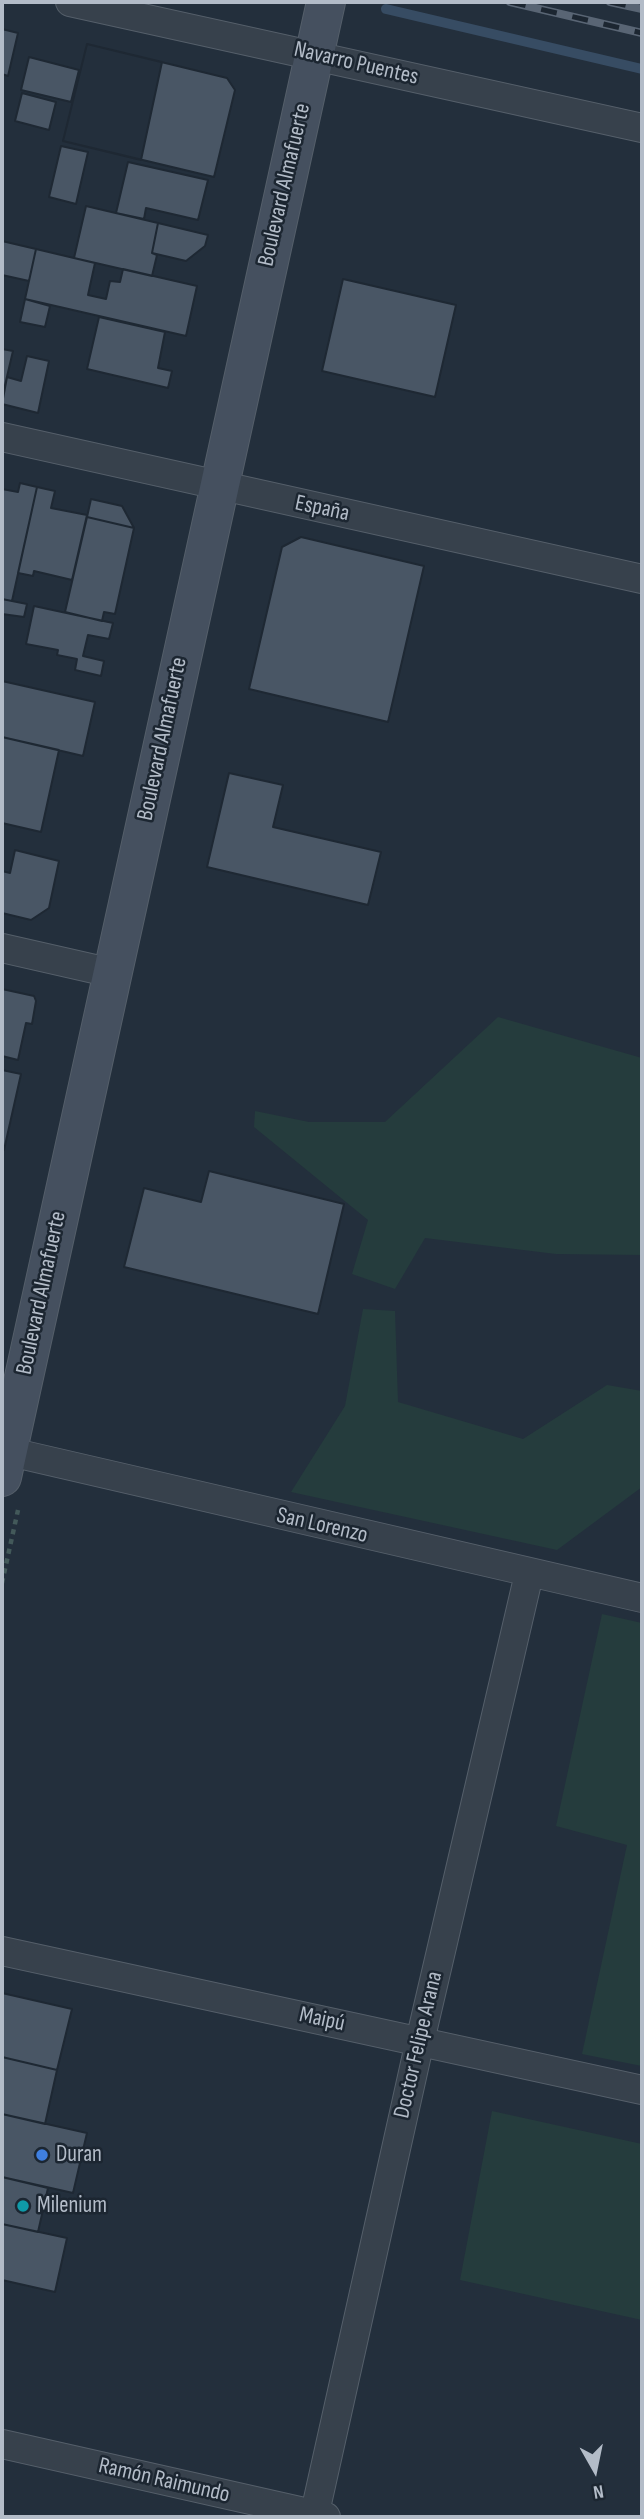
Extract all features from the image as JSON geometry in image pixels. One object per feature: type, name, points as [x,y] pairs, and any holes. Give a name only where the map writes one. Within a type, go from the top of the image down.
[{"type":"main road","name":"Boulevard Almafuerte","points":[[4,1460],[326,2]]},
{"type":"street","name":"Navarro Puentes","points":[[70,2],[642,128]]},
{"type":"street","name":"España","points":[[2,437],[642,579]]},
{"type":"street","points":[[2,948],[113,973]]},
{"type":"street","name":"San Lorenzo","points":[[4,1460],[642,1598]]},
{"type":"street","name":"Doctor Felipe Arana","points":[[318,2516],[420,2040],[529,1574]]},
{"type":"street","name":"Maipú","points":[[2,1951],[642,2090]]},
{"type":"street","name":"Ramón Raimundo","points":[[2,2444],[318,2516]]},
{"type":"green space","points":[[498,1017],[642,1058],[642,1255],[556,1254],[425,1238],[395,1289],[352,1274],[368,1220],[254,1127],[255,1111],[309,1122],[385,1122]]},
{"type":"green space","points":[[363,1309],[395,1311],[398,1402],[523,1439],[607,1385],[642,1391],[642,1487],[557,1550],[291,1492],[345,1406]]},
{"type":"green space","points":[[602,1614],[642,1623],[642,2066],[582,2054],[627,1845],[556,1826]]},
{"type":"green space","points":[[492,2111],[642,2144],[642,2320],[460,2280]]},
{"type":"building","points":[[2,29],[18,33],[8,76],[2,74]]},
{"type":"building","points":[[87,44],[227,78],[235,90],[214,177],[63,141]]},
{"type":"building","points":[[87,44],[162,62],[141,160],[63,141]]},
{"type":"building","points":[[29,57],[79,70],[71,102],[21,90]]},
{"type":"building","points":[[22,93],[56,102],[49,130],[15,121]]},
{"type":"building","points":[[61,146],[88,152],[76,204],[49,197]]},
{"type":"building","points":[[128,162],[208,180],[198,220],[146,208],[144,219],[116,213]]},
{"type":"building","points":[[86,206],[158,223],[152,253],[157,255],[152,276],[74,258]]},
{"type":"building","points":[[158,223],[208,235],[205,246],[186,261],[152,253]]},
{"type":"building","points":[[2,241],[36,249],[29,281],[2,275]]},
{"type":"building","points":[[36,249],[95,263],[88,295],[106,299],[110,281],[120,282],[123,269],[197,286],[186,336],[25,299]]},
{"type":"building","points":[[343,279],[456,305],[435,397],[322,371]]},
{"type":"building","points":[[25,299],[50,306],[45,327],[20,322]]},
{"type":"building","points":[[99,317],[165,332],[158,368],[172,371],[168,388],[87,369]]},
{"type":"building","points":[[2,349],[13,351],[2,398]]},
{"type":"building","points":[[27,356],[49,361],[38,413],[2,404],[7,377],[21,381]]},
{"type":"building","points":[[20,483],[37,487],[12,601],[2,599],[2,489],[18,492]]},
{"type":"building","points":[[37,487],[55,491],[51,508],[87,515],[72,580],[34,571],[33,576],[18,573]]},
{"type":"building","points":[[91,499],[122,506],[134,528],[87,517]]},
{"type":"building","points":[[87,517],[134,528],[115,614],[104,612],[102,621],[65,612]]},
{"type":"building","points":[[301,537],[424,566],[388,722],[249,689],[282,547]]},
{"type":"building","points":[[2,599],[27,604],[24,617],[2,614]]},
{"type":"building","points":[[34,606],[113,623],[109,639],[88,635],[83,656],[104,661],[101,676],[75,670],[77,659],[57,655],[58,650],[26,644]]},
{"type":"building","points":[[2,681],[95,702],[83,756],[2,737]]},
{"type":"building","points":[[2,737],[59,750],[41,832],[2,823]]},
{"type":"building","points":[[229,773],[283,785],[273,827],[381,852],[368,905],[207,867]]},
{"type":"building","points":[[15,850],[59,861],[49,908],[31,920],[2,913],[2,871],[10,873]]},
{"type":"building","points":[[2,989],[34,996],[36,1001],[32,1024],[26,1023],[18,1060],[2,1056]]},
{"type":"building","points":[[2,1070],[21,1074],[4,1150],[2,1149]]},
{"type":"building","points":[[209,1171],[344,1204],[318,1314],[124,1267],[144,1188],[201,1202]]},
{"type":"building","points":[[2,1993],[72,2009],[57,2070],[2,2057]]},
{"type":"building","name":"Duran","points":[[2,2057],[57,2070],[45,2124],[2,2114]]},
{"type":"building","name":"Duran","points":[[2,2114],[87,2133],[73,2193],[2,2177]]},
{"type":"building","name":"Milenium","points":[[2,2177],[48,2188],[38,2232],[2,2224]]},
{"type":"building","points":[[2,2224],[67,2238],[55,2292],[2,2280]]},
{"type":"waterway","points":[[386,9],[642,69]]},
{"type":"railway","points":[[510,2],[642,33]]},
{"type":"railway","points":[[610,2],[642,9]]},
{"type":"place","name":"Duran","points":[[42,2155]]},
{"type":"place","name":"Milenium","points":[[23,2206]]}]
